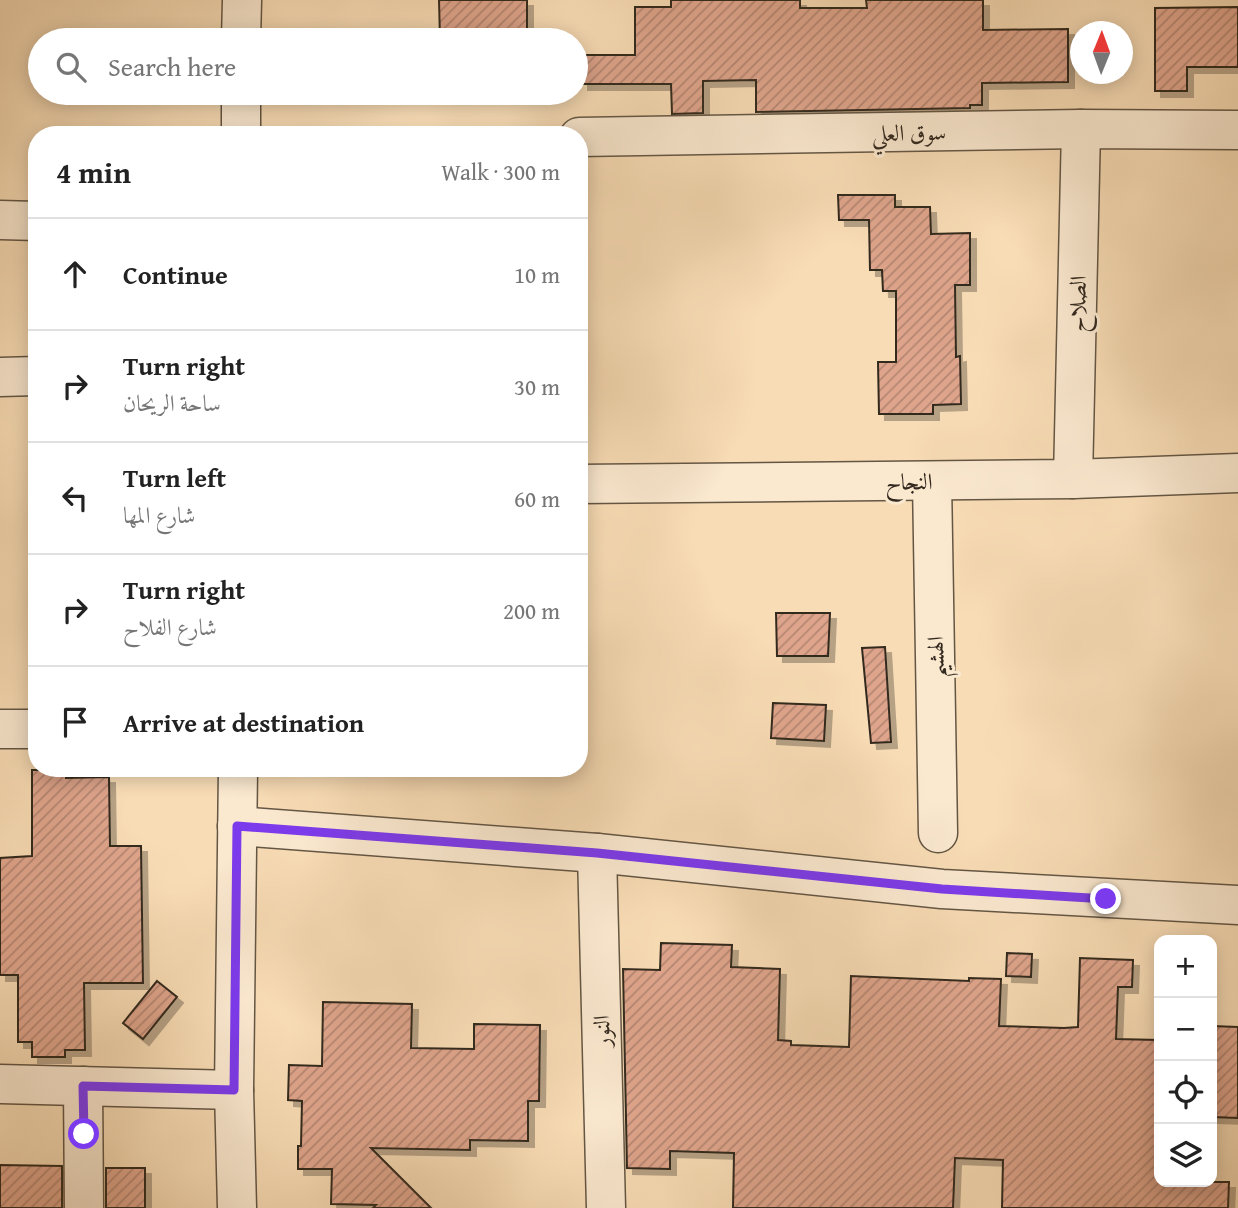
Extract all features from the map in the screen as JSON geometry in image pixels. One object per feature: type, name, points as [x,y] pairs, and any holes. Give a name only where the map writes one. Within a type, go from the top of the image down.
[{"type":"street","points":[[241,28],[242,0]]},
{"type":"street","points":[[240,126],[241,105]]},
{"type":"street","name":"سوق العلي","points":[[588,137],[1081,129],[1238,130]]},
{"type":"street","name":"الصلاح","points":[[1073,479],[1081,129]]},
{"type":"street","points":[[0,220],[28,221]]},
{"type":"street","points":[[0,377],[28,376]]},
{"type":"street","name":"النجاح","points":[[588,484],[1073,479],[1238,473]]},
{"type":"street","name":"الهشيم","points":[[932,481],[938,834]]},
{"type":"street","points":[[0,729],[28,729]]},
{"type":"street","points":[[237,1208],[234,1090],[238,777]]},
{"type":"street","points":[[237,826],[597,853],[942,889],[1238,905]]},
{"type":"street","name":"النور","points":[[597,853],[606,1208]]},
{"type":"street","points":[[0,1084],[234,1090]]},
{"type":"street","points":[[83,1086],[84,1208]]},
{"type":"building","points":[[439,0],[527,0],[527,28],[440,28]]},
{"type":"building","points":[[671,0],[800,0],[800,8],[867,8],[866,0],[983,0],[983,30],[1068,29],[1068,82],[982,83],[982,105],[970,105],[970,108],[756,112],[756,80],[703,81],[703,113],[672,114],[671,84],[588,84],[588,55],[635,55],[635,7],[671,7]]},
{"type":"building","points":[[1238,7],[1238,67],[1187,67],[1187,91],[1155,91],[1155,8]]},
{"type":"building","points":[[838,195],[895,195],[895,207],[930,207],[931,234],[970,233],[970,285],[955,285],[956,357],[960,356],[961,404],[933,405],[933,414],[879,414],[878,362],[896,362],[896,291],[883,291],[882,270],[870,270],[869,220],[839,220]]},
{"type":"building","points":[[776,613],[830,613],[828,656],[777,656]]},
{"type":"building","points":[[885,647],[891,742],[871,743],[862,648]]},
{"type":"building","points":[[773,703],[826,705],[824,741],[771,738]]},
{"type":"building","points":[[32,777],[109,777],[110,846],[141,846],[143,983],[84,983],[85,1050],[65,1050],[65,1057],[32,1057],[32,1042],[18,1042],[18,975],[0,975],[0,858],[32,856]]},
{"type":"building","points":[[661,943],[732,945],[731,967],[780,969],[778,1040],[791,1041],[791,1045],[849,1047],[851,976],[969,981],[969,978],[1001,979],[999,1026],[1064,1028],[1078,1027],[1080,958],[1133,960],[1132,987],[1118,987],[1116,1039],[1154,1040],[1154,1187],[1217,1187],[1217,1182],[1229,1182],[1228,1208],[1002,1208],[1003,1160],[955,1158],[953,1208],[733,1208],[734,1153],[670,1151],[670,1169],[627,1168],[623,969],[660,970]]},
{"type":"building","points":[[1007,953],[1032,954],[1031,977],[1006,976]]},
{"type":"building","points":[[157,981],[177,997],[143,1039],[123,1023]]},
{"type":"building","points":[[323,1002],[412,1004],[411,1048],[474,1049],[474,1024],[540,1025],[539,1101],[528,1101],[528,1141],[470,1140],[470,1150],[371,1148],[431,1208],[373,1208],[376,1205],[331,1204],[332,1169],[298,1169],[302,1101],[288,1100],[289,1065],[322,1066]]},
{"type":"building","points":[[1217,1026],[1238,1027],[1238,1118],[1217,1117]]},
{"type":"building","points":[[0,1165],[62,1166],[62,1208],[0,1208]]},
{"type":"building","points":[[106,1168],[145,1168],[145,1208],[106,1208]]},
{"type":"route","points":[[84,1134],[83,1086],[234,1090],[237,826],[597,853],[942,889],[1106,899]]}]
